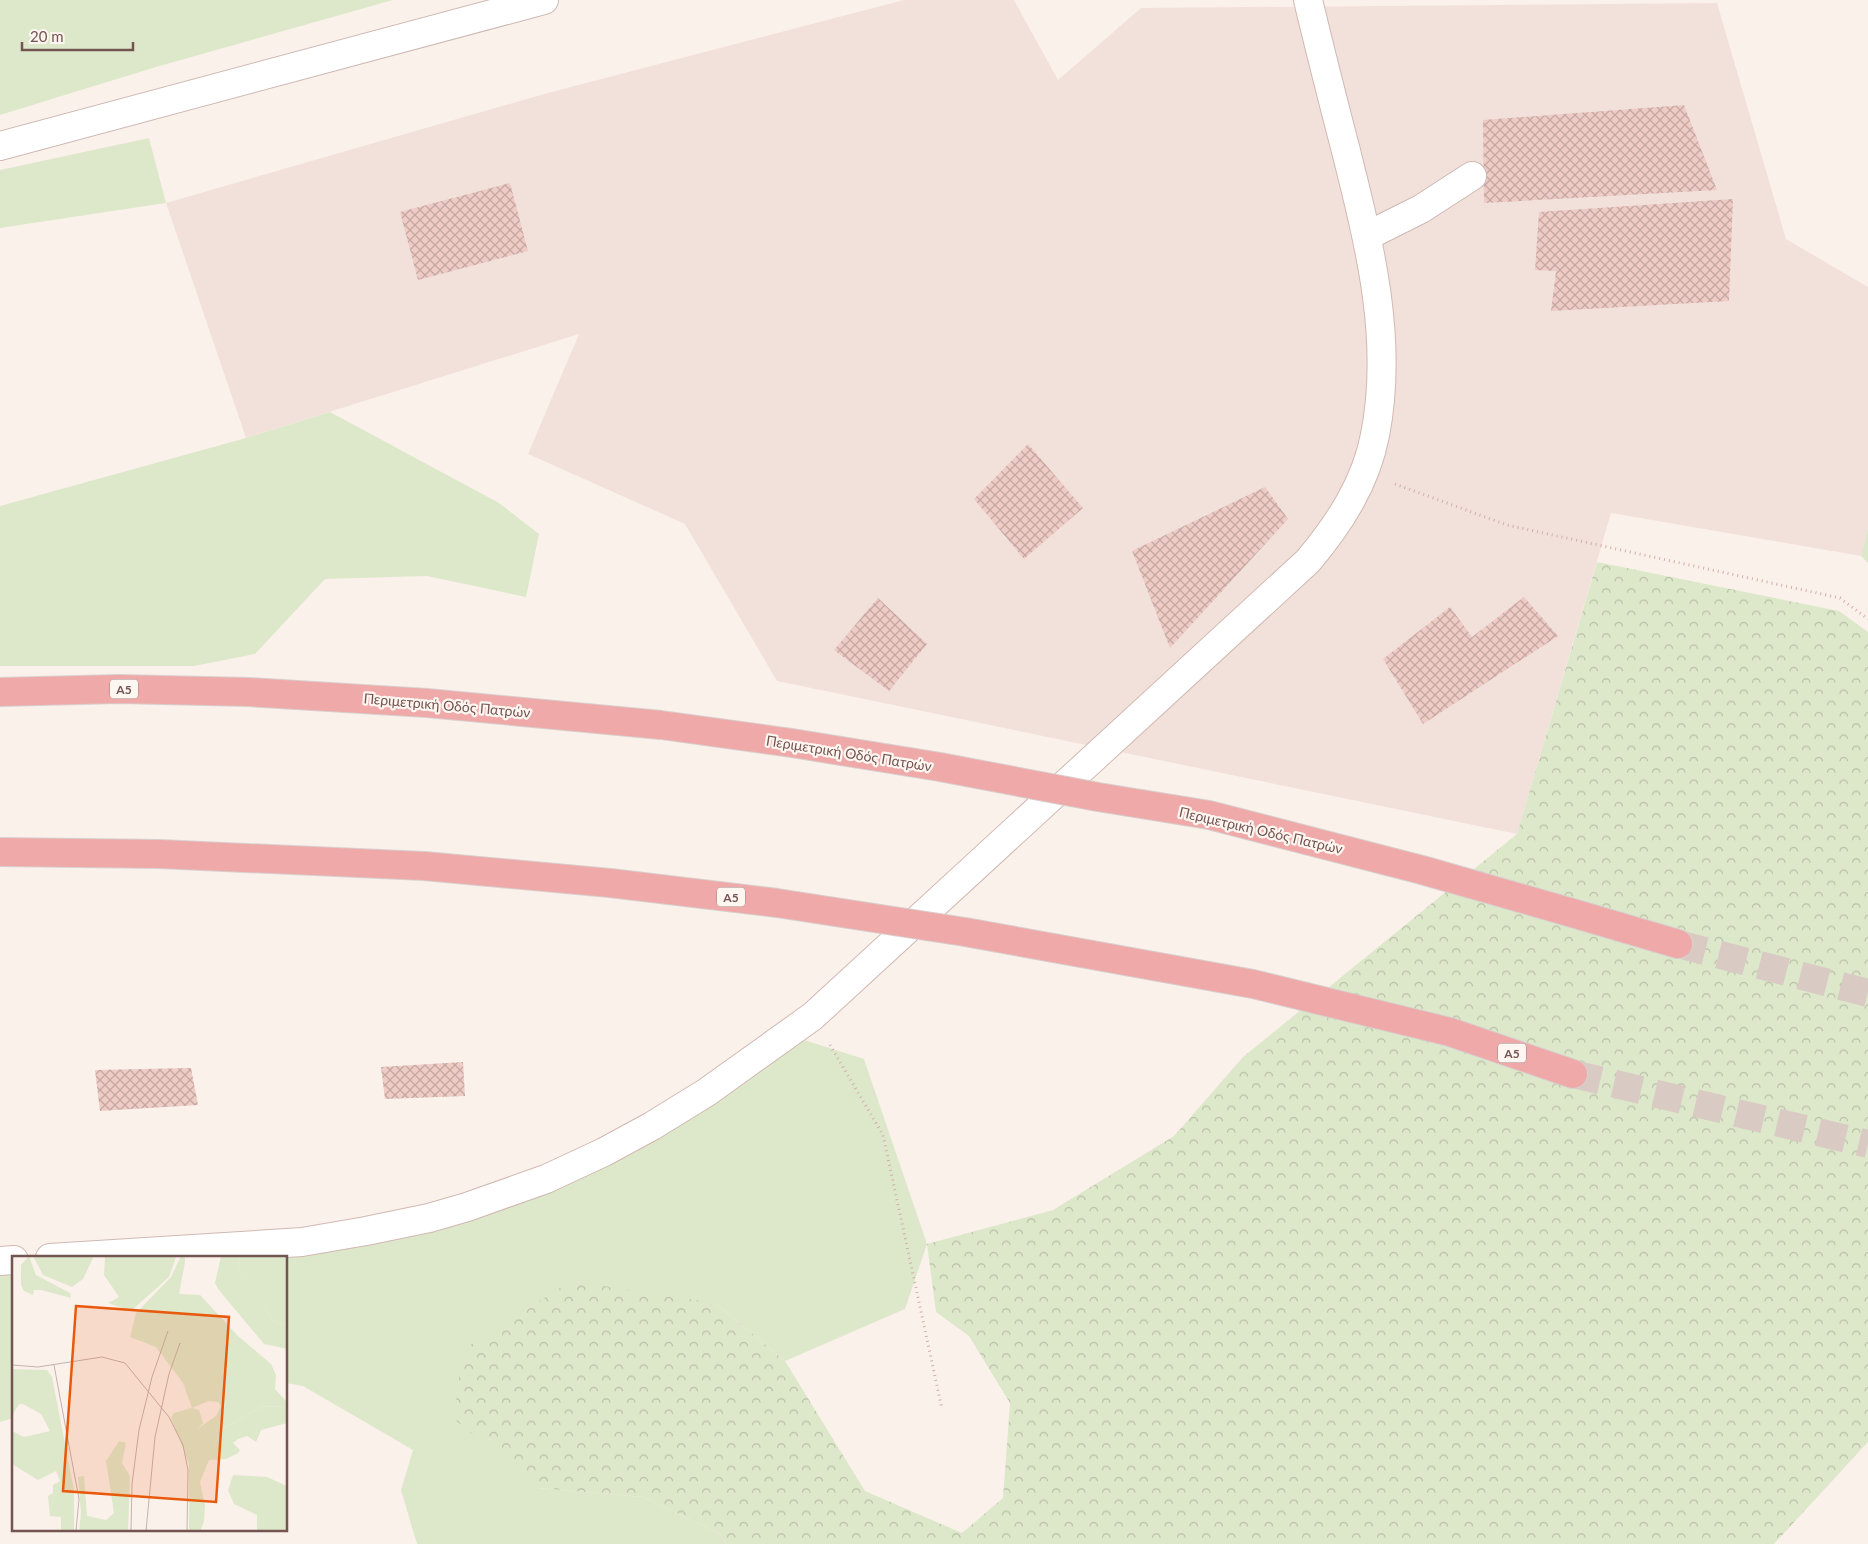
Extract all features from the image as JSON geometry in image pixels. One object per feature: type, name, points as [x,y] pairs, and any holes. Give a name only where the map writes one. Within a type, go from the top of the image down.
[{"type":"highway","name":"Περιμετρική Οδός Πατρών","points":[[0,692],[119,688],[248,692],[427,702],[661,725],[792,743],[940,767],[1098,797],[1209,815],[1422,870],[1678,944]]},
{"type":"highway","name":"Α5","points":[[0,852],[159,854],[424,866],[610,883],[778,903],[964,932],[1253,984],[1450,1032],[1573,1074]]},
{"type":"street","points":[[0,146],[544,0]]},
{"type":"street","points":[[82,1256],[302,1242],[366,1232],[467,1207],[546,1180],[652,1126],[707,1092],[813,1016],[1308,561],[1329,536],[1349,505],[1364,473],[1375,436],[1380,397],[1381,358],[1378,302],[1367,236],[1308,0]]},
{"type":"street","points":[[1367,236],[1422,209],[1472,176]]},
{"type":"path","points":[[1364,473],[1507,525],[1840,598],[1868,619]]},
{"type":"path","points":[[813,1016],[883,1135],[942,1409]]},
{"type":"shaded area","points":[[904,0],[1014,0],[1058,80],[1141,8],[1717,3],[1786,239],[1868,287],[1868,527],[1861,556],[1611,513],[1517,834],[777,681],[685,524],[528,454],[579,334],[246,438],[166,203],[544,94]]},
{"type":"green space","points":[[0,0],[393,0],[156,67],[0,115]]},
{"type":"green space","points":[[149,138],[166,203],[0,228],[0,170]]},
{"type":"green space","points":[[330,412],[499,503],[539,534],[526,597],[427,576],[325,579],[255,654],[194,666],[0,666],[0,506],[246,438]]},
{"type":"green space","points":[[1868,527],[1868,563],[1861,556]]},
{"type":"green space","points":[[1597,562],[1839,611],[1868,632],[1868,1442],[1774,1544],[727,1544],[720,1534],[644,1497],[538,1488],[454,1419],[462,1350],[571,1281],[715,1303],[785,1361],[865,1491],[962,1533],[1003,1498],[1010,1403],[969,1336],[936,1312],[927,1244],[1053,1210],[1174,1136],[1243,1057],[1517,834]]},
{"type":"green space","points":[[804,1040],[864,1059],[927,1244],[905,1309],[785,1361],[715,1303],[538,1488],[644,1497],[720,1534],[727,1544],[417,1544],[401,1490],[413,1450],[303,1386],[288,1383],[288,1256],[233,1256],[360,1246],[699,1110]]},
{"type":"green space","points":[[12,1273],[12,1419],[0,1422],[0,1274]]},
{"type":"building","points":[[1684,105],[1717,190],[1484,203],[1483,120]]},
{"type":"building","points":[[510,183],[528,251],[418,280],[400,212]]},
{"type":"building","points":[[1733,199],[1729,301],[1551,311],[1556,271],[1535,270],[1539,212]]},
{"type":"building","points":[[1028,444],[1083,508],[1024,559],[974,499]]},
{"type":"building","points":[[1265,487],[1288,519],[1170,648],[1132,551]]},
{"type":"building","points":[[1524,597],[1558,636],[1423,724],[1383,659],[1450,607],[1472,637]]},
{"type":"building","points":[[878,598],[927,644],[889,691],[834,650]]},
{"type":"building","points":[[463,1062],[465,1096],[385,1099],[381,1067]]},
{"type":"building","points":[[191,1068],[198,1105],[100,1111],[95,1070]]},
{"type":"tunnel","points":[[1678,944],[1868,993]]},
{"type":"tunnel","points":[[1573,1074],[1868,1144]]}]
